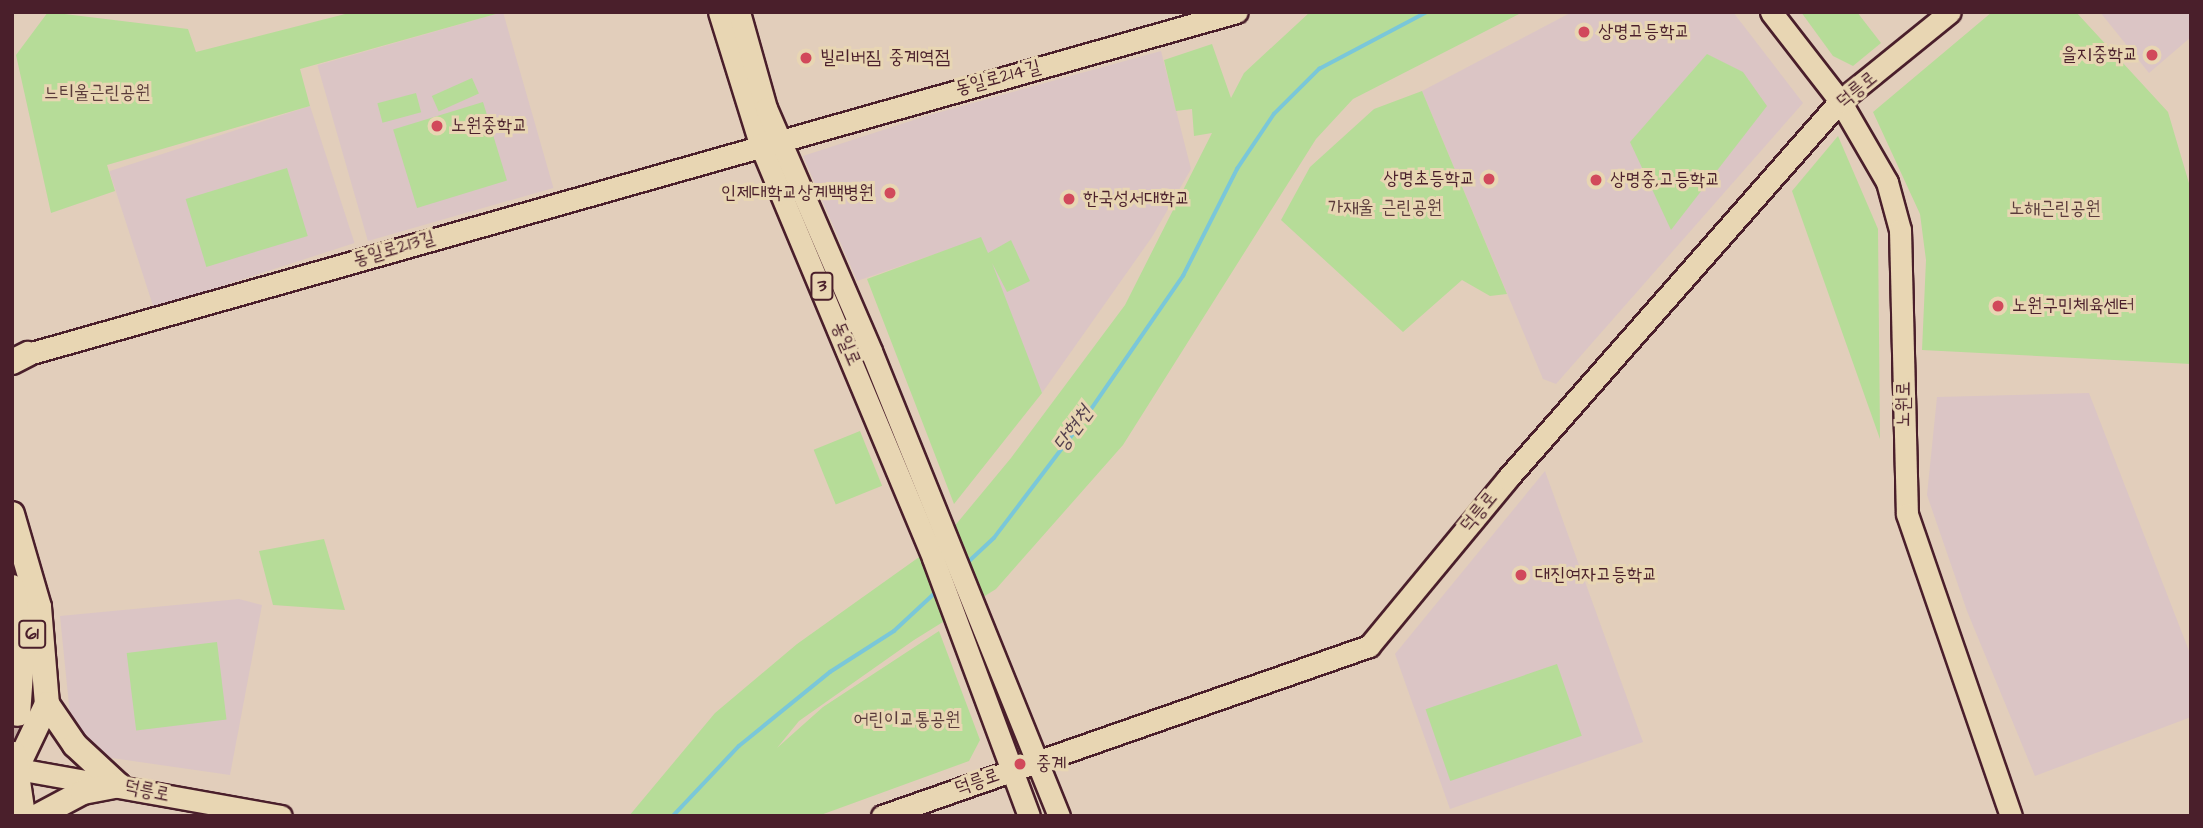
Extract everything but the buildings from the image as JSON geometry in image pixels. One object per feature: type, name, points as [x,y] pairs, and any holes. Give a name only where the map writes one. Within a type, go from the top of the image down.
[{"type":"highway","points":[[12,514],[39,607],[27,713],[13,761],[23,816]]},
{"type":"highway","points":[[12,540],[13,570]]},
{"type":"highway","name":"61","points":[[13,570],[36,657],[27,713]]},
{"type":"highway","points":[[27,713],[75,745],[118,785]]},
{"type":"highway","points":[[38,816],[83,792],[118,785]]},
{"type":"main road","name":"동일로","points":[[719,12],[933,558],[1011,770]]},
{"type":"main road","name":"동일로","points":[[739,12],[769,141],[950,543],[1039,761]]},
{"type":"main road","name":"동일로214길","points":[[769,141],[1237,12]]},
{"type":"main road","name":"노원로","points":[[1772,12],[1840,101],[1887,183],[1900,230],[1907,513],[2011,816]]},
{"type":"main road","name":"덕릉로","points":[[882,816],[1369,646],[1507,479],[1840,101],[1951,12]]},
{"type":"main road","name":"동일로213길","points":[[17,358],[769,141]]},
{"type":"main road","name":"덕릉로","points":[[13,761],[118,785],[281,816]]},
{"type":"main road","name":"3","points":[[1039,761],[1059,816]]},
{"type":"main road","name":"3","points":[[1011,770],[1029,816]]},
{"type":"shaded area","name":"노원중학교","points":[[503,12],[553,188],[368,241],[317,65]]},
{"type":"shaded area","name":"상명중,고등학교","points":[[1572,12],[1733,12],[1803,103],[1556,384],[1543,379],[1422,91]]},
{"type":"shaded area","name":"을지중학교","points":[[2100,12],[2191,12],[2191,37],[2149,73]]},
{"type":"shaded area","name":"한국성서대학교","points":[[1161,51],[1191,169],[1152,237],[1042,393],[976,240],[857,281],[803,156],[926,116]]},
{"type":"shaded area","points":[[310,106],[354,243],[154,308],[109,171]]},
{"type":"shaded area","points":[[2089,393],[2191,656],[2191,717],[2035,776],[1967,611],[1927,495],[1937,397]]},
{"type":"shaded area","name":"대진여자고등학교","points":[[1545,471],[1643,742],[1450,809],[1395,654]]},
{"type":"shaded area","points":[[239,599],[262,605],[230,775],[98,756],[71,725],[60,616]]},
{"type":"green space","name":"느티울근린공원","points":[[48,12],[188,29],[196,52],[353,12],[503,12],[300,69],[310,106],[107,165],[115,191],[51,213],[16,55]]},
{"type":"green space","name":"어린이교통공원","points":[[1310,12],[1523,12],[1353,99],[1316,139],[1123,445],[996,589],[914,640],[799,721],[777,748],[823,707],[939,631],[980,740],[969,761],[818,816],[629,816],[715,713],[797,644],[943,540],[1011,458],[1125,305],[1212,133],[1194,136],[1192,109],[1176,111],[1164,60],[1212,44],[1231,98],[1244,73]]},
{"type":"green space","points":[[1801,12],[1857,12],[1881,43],[1853,66],[1833,56]]},
{"type":"green space","name":"노해근린공원","points":[[1992,12],[2076,12],[2168,112],[2191,190],[2191,364],[1922,350],[1926,260],[1920,214],[1873,112]]},
{"type":"green space","points":[[1707,54],[1743,72],[1767,106],[1671,230],[1630,142]]},
{"type":"green space","points":[[472,78],[479,94],[439,111],[432,96]]},
{"type":"green space","name":"가재울 근린공원","points":[[1422,91],[1507,294],[1490,296],[1462,280],[1403,332],[1281,220],[1310,167],[1374,109]]},
{"type":"green space","points":[[416,93],[421,112],[383,123],[377,103]]},
{"type":"green space","points":[[483,102],[507,180],[417,208],[393,129]]},
{"type":"green space","points":[[1838,136],[1878,229],[1880,439],[1792,191]]},
{"type":"green space","points":[[287,168],[308,236],[206,267],[186,199]]},
{"type":"green space","points":[[981,237],[988,253],[1011,240],[1030,281],[1007,292],[992,263],[1042,393],[954,504],[867,279]]},
{"type":"green space","points":[[860,431],[882,486],[836,504],[814,450]]},
{"type":"green space","points":[[324,539],[345,610],[273,605],[259,551]]},
{"type":"green space","points":[[217,642],[227,719],[136,731],[127,653]]},
{"type":"green space","points":[[1557,664],[1582,736],[1450,781],[1426,709]]},
{"type":"waterway","name":"당현천","points":[[966,564],[994,538],[1085,418],[1183,276],[1237,169],[1274,114],[1319,69],[1427,12]]},
{"type":"waterway","name":"당현천","points":[[673,816],[739,746],[830,672],[894,631],[937,591]]},
{"type":"tunnel","points":[[12,743],[18,714]]},
{"type":"place","name":"상명고등학교","points":[[1584,32]]},
{"type":"place","name":"을지중학교","points":[[2152,55]]},
{"type":"place","name":"빌리버짐 중계역점","points":[[806,58]]},
{"type":"place","name":"노원중학교","points":[[437,126]]},
{"type":"place","name":"상명초등학교","points":[[1489,179]]},
{"type":"place","name":"상명중,고등학교","points":[[1596,180]]},
{"type":"place","name":"인제대학교상계백병원","points":[[890,193]]},
{"type":"place","name":"한국성서대학교","points":[[1069,199]]},
{"type":"place","name":"노원구민체육센터","points":[[1998,306]]},
{"type":"place","name":"대진여자고등학교","points":[[1521,575]]},
{"type":"place","name":"중계","points":[[1020,764]]}]
